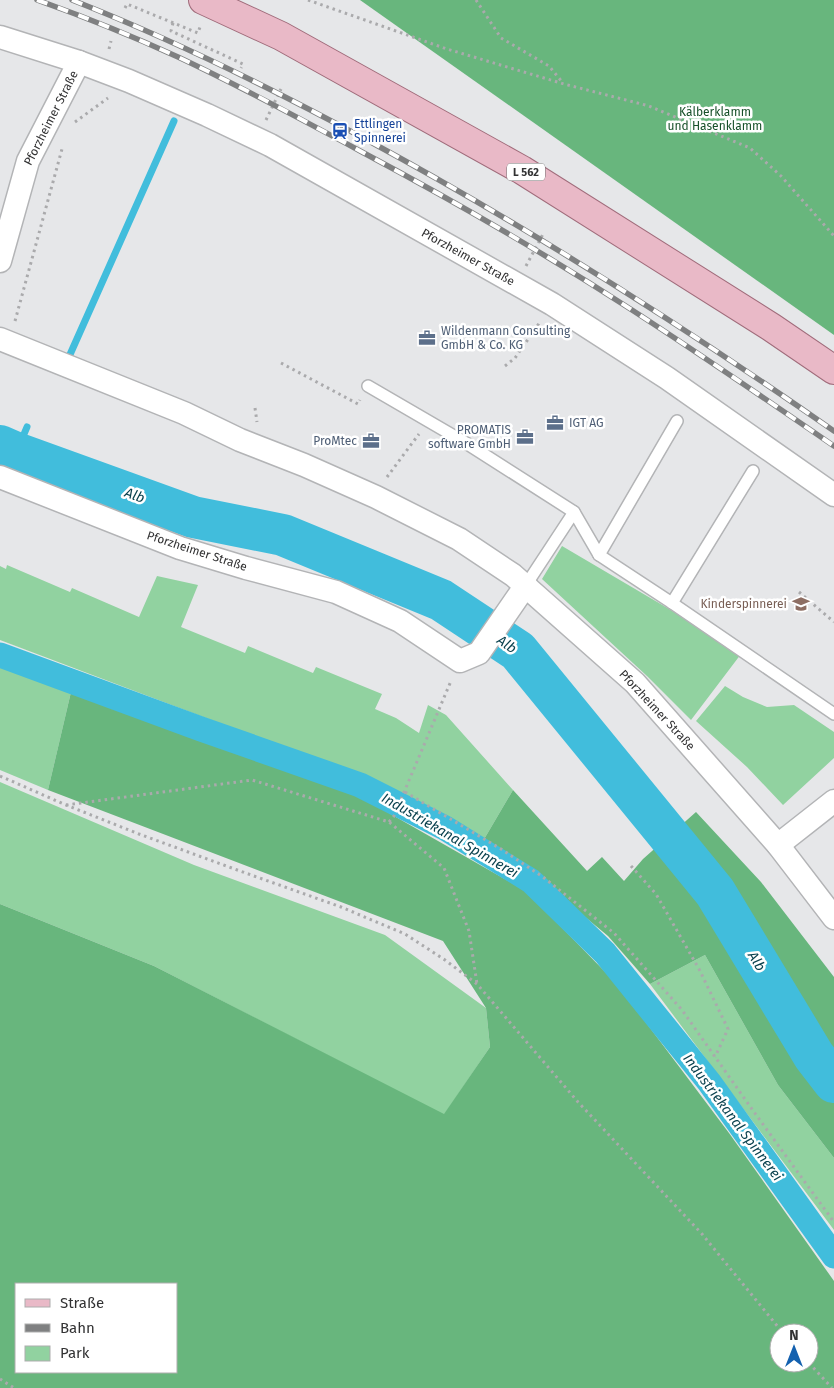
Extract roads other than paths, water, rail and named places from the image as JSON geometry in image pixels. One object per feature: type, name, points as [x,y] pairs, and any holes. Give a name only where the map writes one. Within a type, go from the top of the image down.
[{"type":"main road","name":"L 562","points":[[203,0],[281,36],[522,170],[771,327],[834,370]]},
{"type":"street","name":"Pforzheimer Straße","points":[[0,37],[79,62],[129,81],[270,145],[552,304],[666,378],[834,495]]},
{"type":"street","name":"Pforzheimer Straße","points":[[0,261],[7,212],[28,161],[79,62]]},
{"type":"street","name":"Pforzheimer Straße","points":[[5,341],[184,413],[240,440],[304,465],[376,497],[458,539],[513,575],[519,594],[635,683],[778,845],[834,918]]},
{"type":"street","name":"Pforzheimer Straße","points":[[0,477],[180,548],[336,592],[400,621],[469,657],[519,594]]},
{"type":"street","points":[[778,845],[834,801]]},
{"type":"lane","points":[[368,386],[466,443],[574,512],[599,555],[834,714]]},
{"type":"lane","points":[[599,555],[677,421]]},
{"type":"lane","points":[[672,603],[753,471]]},
{"type":"lane","points":[[519,594],[574,512]]},
{"type":"waterway","points":[[68,359],[174,121]]},
{"type":"waterway","points":[[16,453],[27,427]]},
{"type":"waterway","name":"Alb","points":[[0,446],[193,517],[283,535],[441,600],[518,651],[715,892],[814,1056],[834,1082]]},
{"type":"waterway","name":"Industriekanal Spinnerei","points":[[0,655],[360,785],[445,828],[531,881],[605,953],[709,1082],[834,1256]]},
{"type":"railway","points":[[37,0],[126,34],[201,68],[431,189],[599,289],[708,360],[834,446]]},
{"type":"railway","points":[[72,0],[148,31],[258,83],[427,173],[487,207],[604,279],[720,353],[834,431]]},
{"type":"place","name":"Ettlingen Spinnerei","points":[[340,131]]},
{"type":"place","name":"Wildenmann Consulting GmbH & Co. KG","points":[[427,338]]},
{"type":"place","name":"IGT AG","points":[[555,423]]},
{"type":"place","name":"PROMATIS software GmbH","points":[[525,437]]},
{"type":"place","name":"ProMtec","points":[[371,441]]},
{"type":"place","name":"Kinderspinnerei","points":[[801,604]]},
{"type":"park label","name":"Kälberklamm und Hasenklamm","points":[[715,119]]}]
